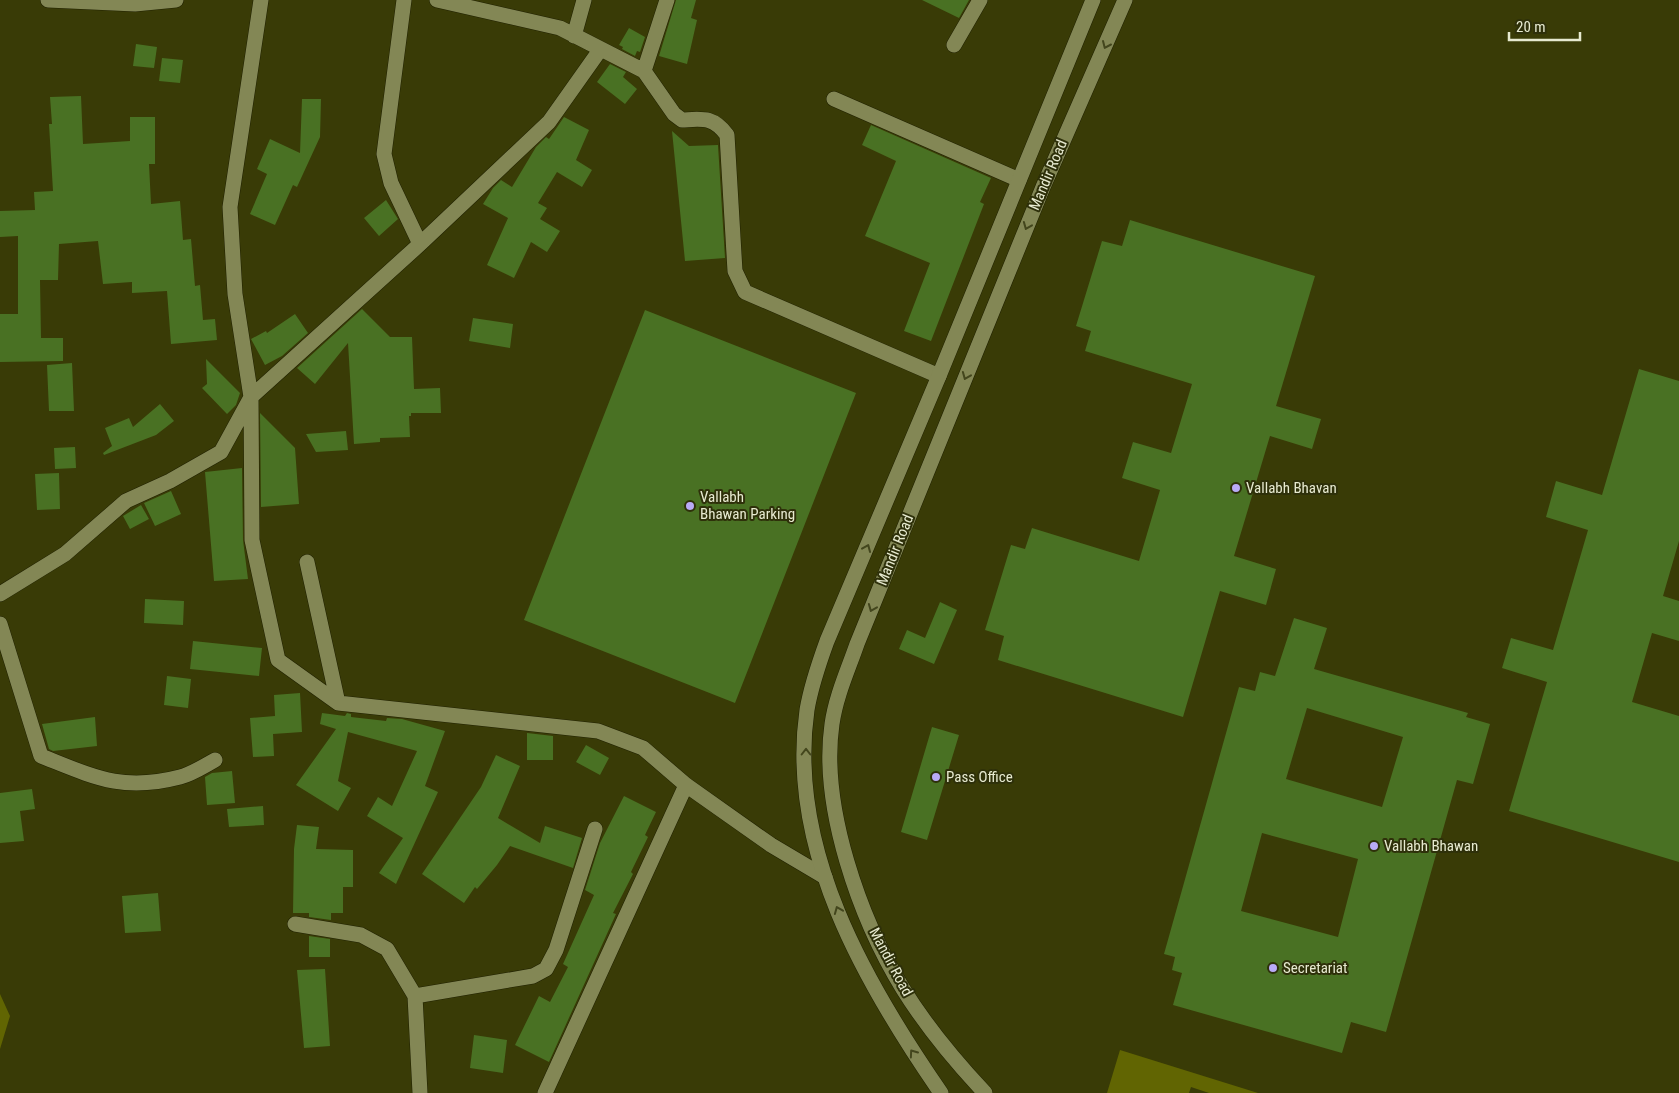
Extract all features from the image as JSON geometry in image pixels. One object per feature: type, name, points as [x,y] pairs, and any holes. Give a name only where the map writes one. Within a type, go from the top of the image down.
[{"type":"street","points":[[48,0],[135,4],[176,0]]},
{"type":"street","points":[[261,0],[230,207],[235,294],[250,397],[252,540],[278,660],[338,702],[598,731],[642,748],[686,785],[771,845],[825,877]]},
{"type":"street","points":[[404,0],[384,154],[391,183],[420,244]]},
{"type":"street","points":[[437,0],[560,28],[644,71],[674,114],[682,120],[707,119],[719,125],[726,135],[735,271],[745,292],[939,376]]},
{"type":"street","points":[[574,36],[584,0]]},
{"type":"street","points":[[644,71],[667,0]]},
{"type":"street","points":[[954,45],[980,0]]},
{"type":"street","name":"Mandir Road","points":[[941,1093],[885,1010],[856,951],[825,877],[816,848],[808,800],[806,736],[811,690],[827,641],[939,376],[1093,0]]},
{"type":"street","name":"Mandir Road","points":[[985,1093],[955,1061],[904,991],[890,968],[858,894],[840,840],[835,816],[830,747],[832,724],[836,701],[857,644],[1043,186],[1126,0]]},
{"type":"street","points":[[0,594],[65,554],[126,501],[170,481],[221,452],[250,397],[420,244],[549,122],[600,50]]},
{"type":"street","points":[[834,99],[1019,180]]},
{"type":"street","points":[[306,562],[338,702]]},
{"type":"street","points":[[0,624],[42,756],[100,779],[134,785],[182,777],[215,760]]},
{"type":"street","points":[[544,1093],[686,785]]},
{"type":"street","points":[[415,996],[534,976],[546,969],[556,950],[595,829]]},
{"type":"street","points":[[295,924],[361,935],[387,949],[415,996],[420,1093]]},
{"type":"shaded area","points":[[0,994],[10,1016],[0,1049]]},
{"type":"shaded area","points":[[1120,1050],[1258,1093],[1209,1093],[1191,1087],[1189,1093],[1107,1093]]},
{"type":"building","points":[[676,0],[696,0],[691,18],[697,20],[687,64],[659,56]]},
{"type":"building","points":[[922,0],[969,0],[959,18]]},
{"type":"building","points":[[629,28],[645,37],[640,52],[637,51],[635,56],[622,49],[623,47],[619,45]]},
{"type":"building","points":[[136,44],[157,47],[154,68],[133,66]]},
{"type":"building","points":[[162,58],[183,60],[180,83],[159,81]]},
{"type":"building","points":[[610,64],[626,72],[623,77],[637,89],[625,104],[597,82]]},
{"type":"building","points":[[81,96],[83,144],[130,141],[130,117],[155,117],[155,164],[149,164],[151,204],[180,201],[183,240],[191,239],[195,286],[200,285],[203,320],[215,319],[217,340],[171,344],[167,291],[132,293],[132,282],[103,284],[98,241],[59,244],[58,280],[40,280],[41,338],[63,338],[63,361],[0,362],[0,314],[18,314],[18,236],[0,237],[0,211],[35,210],[34,192],[53,191],[49,124],[52,124],[50,97]]},
{"type":"building","points":[[302,99],[321,99],[320,137],[297,187],[293,185],[275,225],[250,214],[267,174],[257,169],[270,139],[300,153]]},
{"type":"building","points":[[564,117],[589,130],[576,160],[592,170],[582,187],[557,172],[538,203],[547,208],[540,219],[560,231],[547,252],[531,242],[514,278],[487,265],[508,218],[483,204],[493,188],[501,180],[512,187],[536,147],[546,137],[549,139]]},
{"type":"building","points":[[871,125],[991,178],[980,202],[984,204],[931,341],[904,331],[930,263],[865,236],[896,161],[862,145]]},
{"type":"building","points":[[672,131],[689,146],[718,145],[725,258],[685,261]]},
{"type":"building","points":[[386,200],[398,219],[379,236],[364,218]]},
{"type":"building","points":[[1130,220],[1315,276],[1276,406],[1321,419],[1312,449],[1270,436],[1234,556],[1276,569],[1266,605],[1220,591],[1183,717],[998,660],[1004,636],[985,630],[1011,545],[1025,549],[1032,528],[1139,561],[1160,490],[1122,478],[1133,442],[1171,453],[1192,384],[1085,351],[1091,331],[1076,326],[1102,241],[1122,246]]},
{"type":"building","points":[[362,309],[390,337],[412,337],[414,389],[440,388],[441,413],[411,413],[411,416],[409,416],[410,437],[380,438],[380,442],[354,444],[348,343],[315,384],[297,368]]},
{"type":"building","name":"Vallabh Bhawan Parking","points":[[645,310],[856,393],[735,703],[524,620]]},
{"type":"building","points":[[295,314],[308,333],[282,356],[265,365],[251,339],[266,331],[267,333]]},
{"type":"building","points":[[473,318],[513,324],[510,348],[469,341]]},
{"type":"building","points":[[206,359],[240,393],[236,405],[227,414],[202,388],[207,384]]},
{"type":"building","points":[[72,363],[74,411],[49,411],[47,365]]},
{"type":"building","points":[[1639,369],[1679,381],[1679,541],[1663,596],[1679,601],[1679,641],[1652,633],[1632,702],[1679,716],[1679,862],[1509,811],[1547,682],[1502,668],[1511,638],[1553,650],[1588,530],[1546,517],[1556,481],[1602,495]]},
{"type":"building","points":[[160,404],[174,421],[156,435],[104,455],[103,453],[112,446],[105,428],[129,418],[133,427]]},
{"type":"building","points":[[260,413],[295,448],[299,504],[261,507]]},
{"type":"building","points":[[346,431],[348,450],[316,452],[306,434]]},
{"type":"building","points":[[75,447],[76,468],[55,469],[54,448]]},
{"type":"building","points":[[242,468],[243,540],[248,579],[214,581],[205,472]]},
{"type":"building","points":[[59,473],[60,509],[37,510],[35,474]]},
{"type":"building","points":[[171,491],[181,514],[155,526],[144,503]]},
{"type":"building","points":[[141,505],[149,519],[130,529],[123,516]]},
{"type":"building","points":[[145,599],[184,601],[183,625],[144,623]]},
{"type":"building","points":[[940,602],[957,610],[934,664],[899,649],[907,630],[925,638]]},
{"type":"building","name":"Vallabh Bhawan","points":[[1294,618],[1327,628],[1314,669],[1468,713],[1466,717],[1490,724],[1473,784],[1457,780],[1386,1032],[1351,1022],[1342,1053],[1173,1005],[1182,973],[1172,970],[1175,957],[1164,954],[1239,687],[1255,691],[1260,672],[1275,676]],"holes":[[[1307,708],[1403,737],[1382,807],[1286,779]],[[1262,833],[1358,859],[1338,937],[1241,911]]]},
{"type":"building","points":[[193,641],[262,648],[259,676],[190,669]]},
{"type":"building","points":[[167,676],[191,679],[188,708],[164,705]]},
{"type":"building","points":[[300,693],[302,732],[273,734],[274,756],[253,757],[250,718],[275,716],[274,695]]},
{"type":"building","points":[[322,713],[345,716],[347,713],[351,714],[351,717],[386,721],[387,718],[402,719],[445,731],[425,786],[438,792],[396,884],[379,873],[403,838],[367,816],[378,797],[392,806],[417,751],[348,732],[338,781],[351,788],[338,811],[296,785],[336,729],[320,724]]},
{"type":"building","points":[[95,717],[97,746],[53,751],[49,749],[42,724]]},
{"type":"building","points":[[932,727],[959,735],[927,840],[901,832]]},
{"type":"building","points":[[527,733],[553,736],[553,760],[527,760]]},
{"type":"building","points":[[586,745],[609,758],[600,775],[576,762]]},
{"type":"building","points":[[496,755],[520,766],[498,818],[540,843],[545,826],[582,838],[573,868],[510,846],[497,865],[477,889],[475,887],[464,903],[422,874],[481,787]]},
{"type":"building","points":[[232,771],[235,803],[207,805],[205,777],[212,773]]},
{"type":"building","points":[[32,789],[35,809],[20,811],[24,841],[0,843],[0,793]]},
{"type":"building","points":[[624,796],[656,812],[645,835],[648,837],[631,872],[633,874],[613,913],[616,914],[549,1062],[515,1045],[539,996],[550,1002],[568,967],[563,964],[594,895],[585,890],[600,843]]},
{"type":"building","points":[[263,806],[264,825],[229,827],[227,809]]},
{"type":"building","points":[[297,825],[319,827],[316,849],[353,850],[353,887],[343,887],[343,913],[331,913],[331,920],[309,917],[309,913],[293,913],[294,849]]},
{"type":"building","points":[[158,893],[161,931],[125,933],[122,896]]},
{"type":"building","points":[[309,936],[330,939],[330,957],[309,957]]},
{"type":"building","points":[[325,969],[330,1046],[304,1048],[297,970]]},
{"type":"building","points":[[474,1035],[507,1040],[503,1073],[470,1068]]},
{"type":"place","name":"Vallabh Bhavan","points":[[1236,488]]},
{"type":"place","name":"Vallabh Bhawan Parking","points":[[690,506]]},
{"type":"place","name":"Pass Office","points":[[936,777]]},
{"type":"place","name":"Vallabh Bhawan","points":[[1374,846]]},
{"type":"place","name":"Secretariat","points":[[1273,968]]}]
